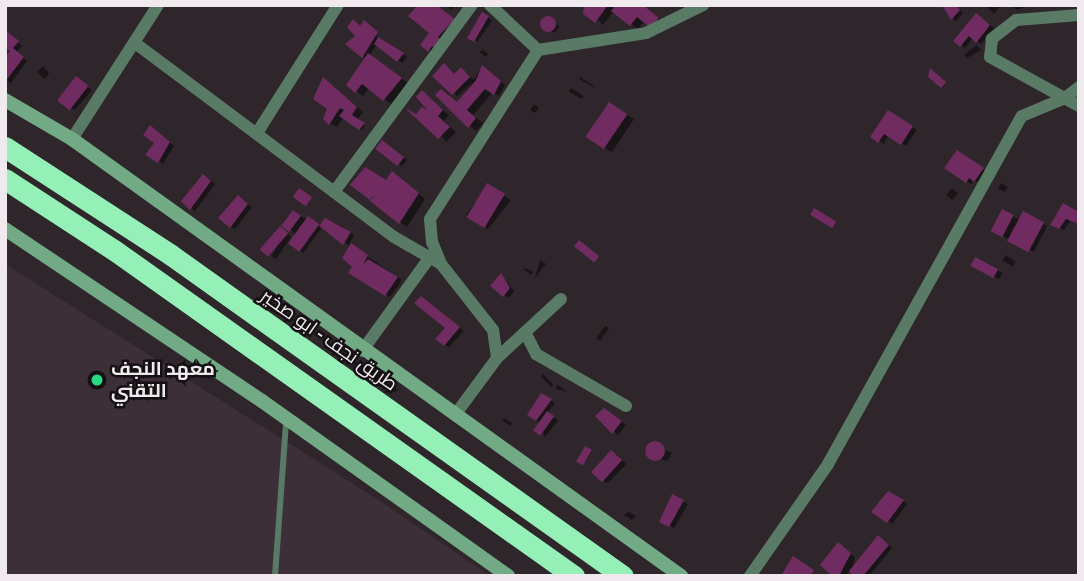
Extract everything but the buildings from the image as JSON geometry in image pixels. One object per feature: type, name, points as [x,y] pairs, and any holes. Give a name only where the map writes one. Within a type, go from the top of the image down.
[{"type":"highway","name":"طريق نجف - ابو صخير","points":[[5,147],[59,181],[622,576]]},
{"type":"highway","points":[[6,179],[24,176],[25,159]]},
{"type":"highway","points":[[6,179],[575,576]]},
{"type":"highway","points":[[39,202],[42,185],[59,181]]},
{"type":"main road","points":[[5,100],[72,139],[362,351],[681,576]]},
{"type":"main road","points":[[5,229],[286,418],[508,576]]},
{"type":"street","points":[[72,139],[158,5]]},
{"type":"street","points":[[257,133],[338,5]]},
{"type":"street","points":[[334,192],[472,5]]},
{"type":"street","points":[[490,5],[538,50]]},
{"type":"street","points":[[362,351],[435,260],[430,219],[538,50],[646,33],[703,5]]},
{"type":"street","points":[[1079,15],[1016,20],[992,39],[990,57],[1079,106]]},
{"type":"street","points":[[135,43],[334,192],[435,260],[493,330],[497,358]]},
{"type":"street","points":[[750,576],[828,464],[1022,116],[1065,98],[1079,87]]},
{"type":"street","points":[[454,415],[497,358],[561,299]]},
{"type":"street","points":[[525,332],[536,354],[626,406]]},
{"type":"lane","points":[[275,576],[286,418]]},
{"type":"shaded area","name":"معهد النجف التقني","points":[[5,264],[374,497],[490,576],[5,576]]},
{"type":"place","name":"معهد النجف التقني","points":[[97,380]]}]
